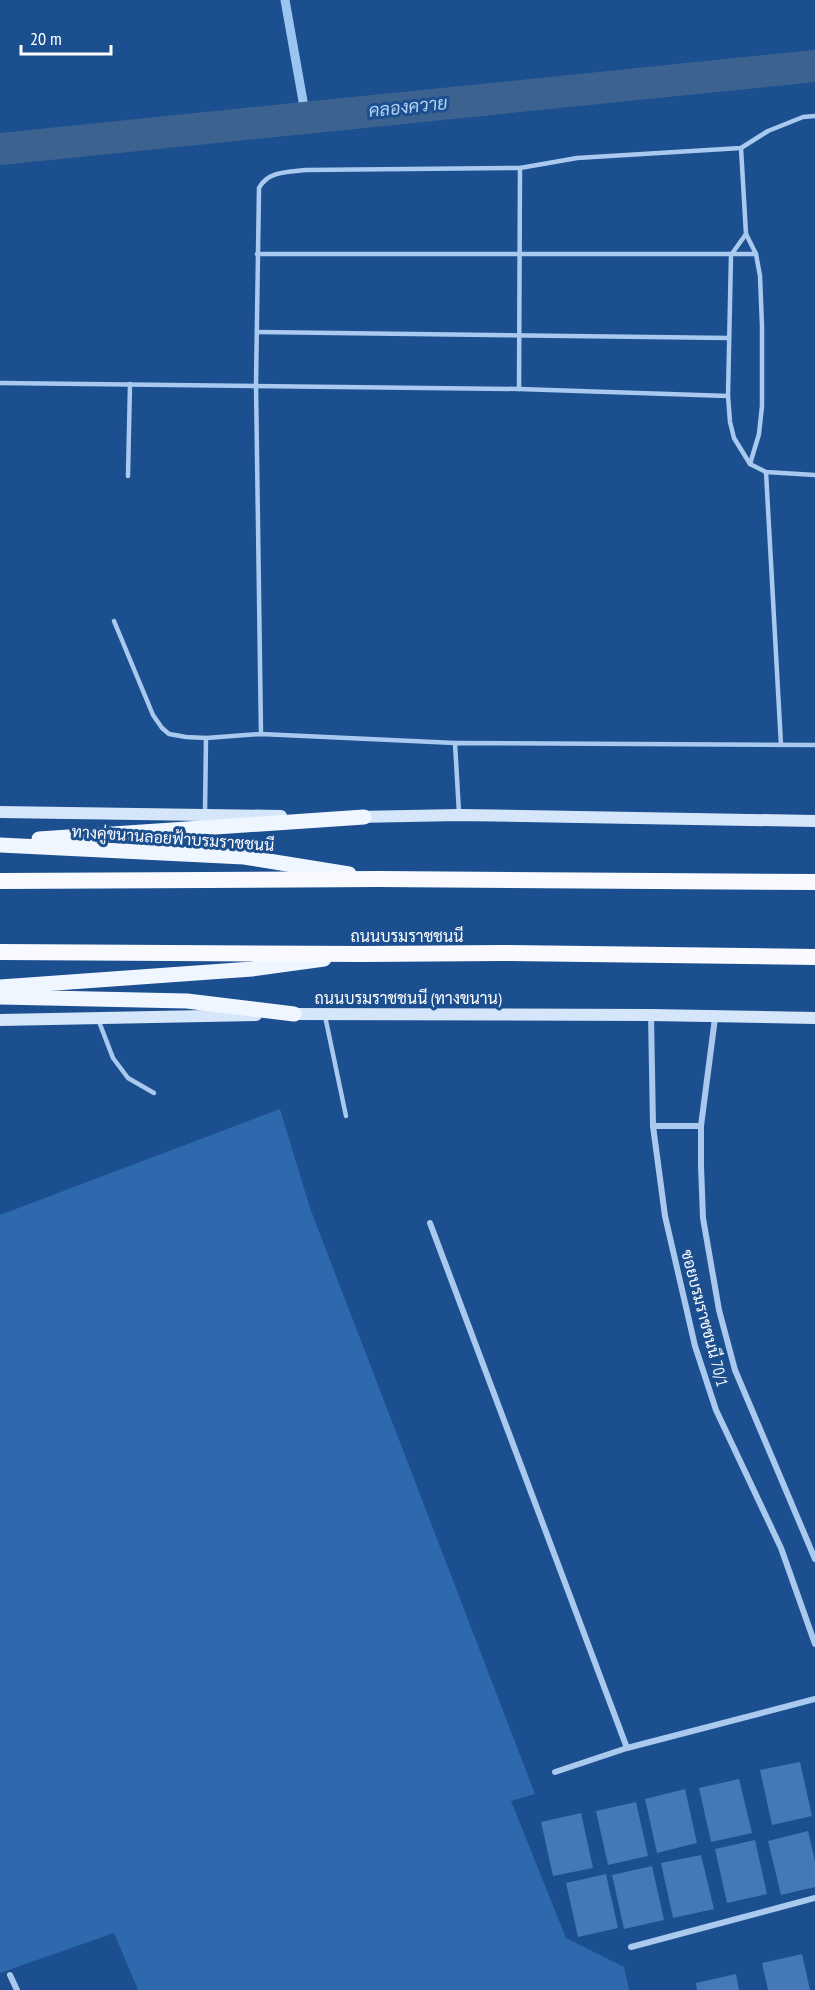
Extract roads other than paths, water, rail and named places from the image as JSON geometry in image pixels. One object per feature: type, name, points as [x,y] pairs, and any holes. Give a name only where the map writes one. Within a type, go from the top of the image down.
[{"type":"highway","points":[[0,881],[379,879],[815,882]]},
{"type":"highway","name":"ถนนบรมราชชนนี","points":[[0,952],[501,953],[815,957]]},
{"type":"main road","points":[[0,812],[815,820]]},
{"type":"main road","points":[[0,843],[364,817]]},
{"type":"main road","name":"ทางคู่ขนานลอยฟ้าบรมราชชนนี","points":[[0,843],[244,857],[379,879]]},
{"type":"main road","points":[[0,987],[252,969],[362,954]]},
{"type":"main road","points":[[0,997],[187,1001],[294,1014]]},
{"type":"main road","name":"ถนนบรมราชชนนี (ทางขนาน)","points":[[0,1020],[294,1014],[815,1018]]},
{"type":"street","name":"ซอยบรมราชชนนี 70/1","points":[[651,1015],[653,1126],[665,1216],[695,1346],[716,1410],[781,1548],[815,1644]]},
{"type":"street","name":"ซอยบรมราชชนนี 70/1","points":[[715,1017],[701,1126],[703,1218],[719,1310],[735,1370],[815,1559]]},
{"type":"street","points":[[653,1126],[701,1126]]},
{"type":"street","points":[[430,1223],[627,1748]]},
{"type":"street","points":[[555,1772],[627,1748],[815,1699]]},
{"type":"street","points":[[631,1947],[815,1898]]},
{"type":"street","points":[[10,1975],[17,1990]]},
{"type":"lane","points":[[261,734],[256,385],[259,188],[263,180],[274,174],[306,170],[520,168],[577,158],[741,148],[768,131],[803,117],[815,116]]},
{"type":"lane","points":[[741,148],[746,234],[756,254],[760,276],[761,306],[762,406],[759,434],[750,464]]},
{"type":"lane","points":[[519,389],[520,168]]},
{"type":"lane","points":[[746,234],[731,255],[728,396],[734,438],[750,464],[766,472],[815,475]]},
{"type":"lane","points":[[257,254],[756,254]]},
{"type":"lane","points":[[257,332],[729,338]]},
{"type":"lane","points":[[0,383],[519,389],[728,396]]},
{"type":"lane","points":[[128,476],[130,384]]},
{"type":"lane","points":[[766,472],[780,745]]},
{"type":"lane","points":[[114,621],[153,715],[169,734],[206,738],[261,734],[455,743],[815,745]]},
{"type":"lane","points":[[205,815],[206,738]]},
{"type":"lane","points":[[455,743],[460,815]]},
{"type":"lane","points":[[325,1015],[346,1116]]},
{"type":"lane","points":[[98,1018],[114,1059],[128,1078],[154,1093]]},
{"type":"waterway","points":[[285,0],[306,118]]},
{"type":"waterway","name":"คลองควาย","points":[[0,149],[815,66]]}]
